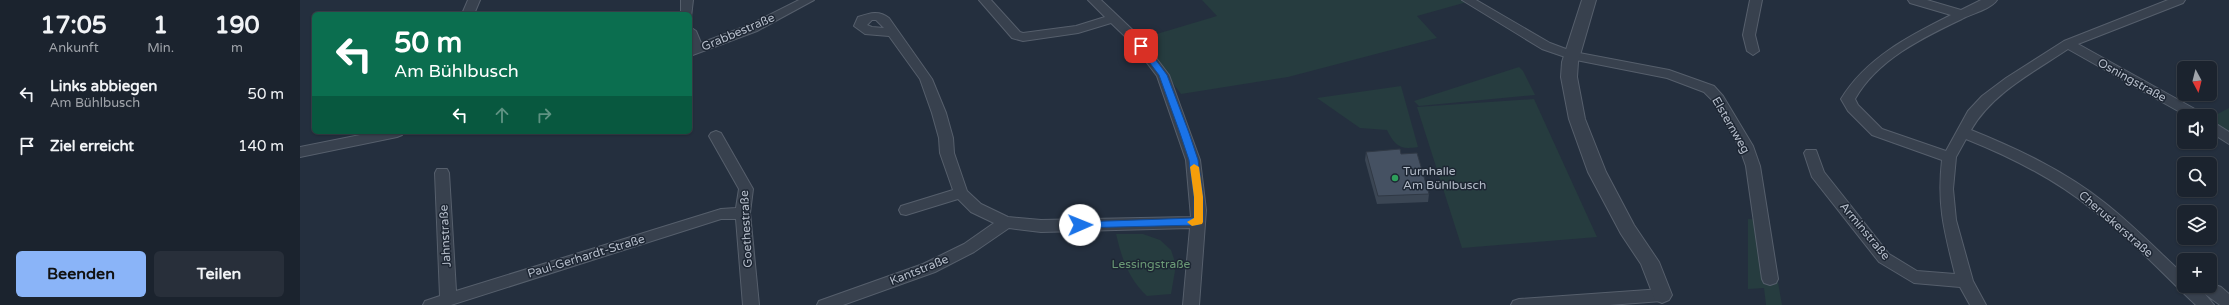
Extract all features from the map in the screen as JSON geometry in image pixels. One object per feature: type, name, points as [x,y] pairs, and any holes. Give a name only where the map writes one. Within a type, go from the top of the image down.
[{"type":"street","points":[[469,12],[474,0]]},
{"type":"street","points":[[687,0],[687,12]]},
{"type":"street","name":"Grabbestraße","points":[[693,51],[752,28],[808,0]]},
{"type":"street","points":[[985,0],[1016,35],[1022,37],[1078,29],[1114,18]]},
{"type":"street","points":[[1094,0],[1141,46],[1163,75],[1171,94],[1193,160],[1198,197],[1198,222],[1191,305]]},
{"type":"street","name":"Elsternweg","points":[[1468,0],[1546,46],[1571,55],[1669,74],[1694,82],[1709,89],[1718,99],[1746,146],[1753,166],[1770,279]]},
{"type":"street","points":[[1589,0],[1571,55],[1570,77],[1577,119],[1597,172],[1627,229],[1640,263],[1664,300]]},
{"type":"street","points":[[1753,51],[1749,35],[1756,0]]},
{"type":"street","points":[[1914,0],[1962,14]]},
{"type":"street","points":[[1949,157],[1877,132],[1853,108],[1848,99],[1852,89],[1885,58],[1913,39],[1991,0]]},
{"type":"street","points":[[1978,305],[1965,281],[1949,220],[1946,189],[1949,157],[1973,114],[1987,99],[2011,81],[2068,44],[2179,0]]},
{"type":"street","points":[[893,32],[926,80],[939,113],[946,138],[947,152],[962,192],[976,208],[1006,222],[1041,226],[1198,222]]},
{"type":"street","name":"Osningstraße","points":[[2068,44],[2184,109]]},
{"type":"street","points":[[2217,130],[2229,139]]},
{"type":"street","name":"Cheruskerstraße","points":[[1963,132],[1994,144],[2060,179],[2099,206],[2177,278]]},
{"type":"street","points":[[300,152],[387,134]]},
{"type":"street","name":"Goethestraße","points":[[716,136],[746,189],[743,213],[751,305]]},
{"type":"street","name":"Arminstraße","points":[[1811,153],[1817,173],[1884,258],[1914,277],[1965,281]]},
{"type":"street","name":"Jahnstraße","points":[[442,173],[448,299]]},
{"type":"street","points":[[906,210],[962,192]]},
{"type":"street","name":"Paul-Gerhardt-Straße","points":[[431,305],[721,214],[743,213]]},
{"type":"street","name":"Kantstraße","points":[[826,305],[929,268],[969,248],[1006,222]]},
{"type":"street","name":"Cheruskerstraße","points":[[2193,293],[2206,305]]},
{"type":"street","points":[[2217,293],[2229,303]]},
{"type":"street","points":[[1518,305],[1664,300]]},
{"type":"green space","points":[[1202,0],[1464,0],[1467,2],[1417,16],[1437,38],[1288,77],[1181,94],[1140,39],[1217,16]]},
{"type":"green space","points":[[1519,67],[1523,71],[1535,95],[1419,106],[1414,101]]},
{"type":"green space","points":[[1401,86],[1418,147],[1407,148],[1399,146],[1387,130],[1360,128],[1317,98]]},
{"type":"green space","points":[[1534,99],[1597,237],[1462,248],[1417,107]]},
{"type":"green space","points":[[2229,108],[2229,133],[2217,124],[2217,114]]},
{"type":"green space","points":[[1748,219],[1767,220],[1782,305],[1766,305],[1764,288],[1748,289]]},
{"type":"green space","name":"Lessingstraße","points":[[1116,234],[1143,234],[1160,240],[1171,250],[1176,265],[1171,294],[1147,296],[1140,289],[1130,275]]},
{"type":"building","name":"Turnhalle Am Bühlbusch","points":[[1400,149],[1401,154],[1417,153],[1429,194],[1378,196],[1366,152]]},
{"type":"slow traffic","points":[[1192,222],[1198,222],[1199,210],[1194,167]]},
{"type":"place","name":"Turnhalle Am Bühlbusch","points":[[1395,178]]},
{"type":"route","points":[[1080,225],[1198,222],[1198,197],[1193,160],[1185,133],[1163,75],[1141,46]]}]
